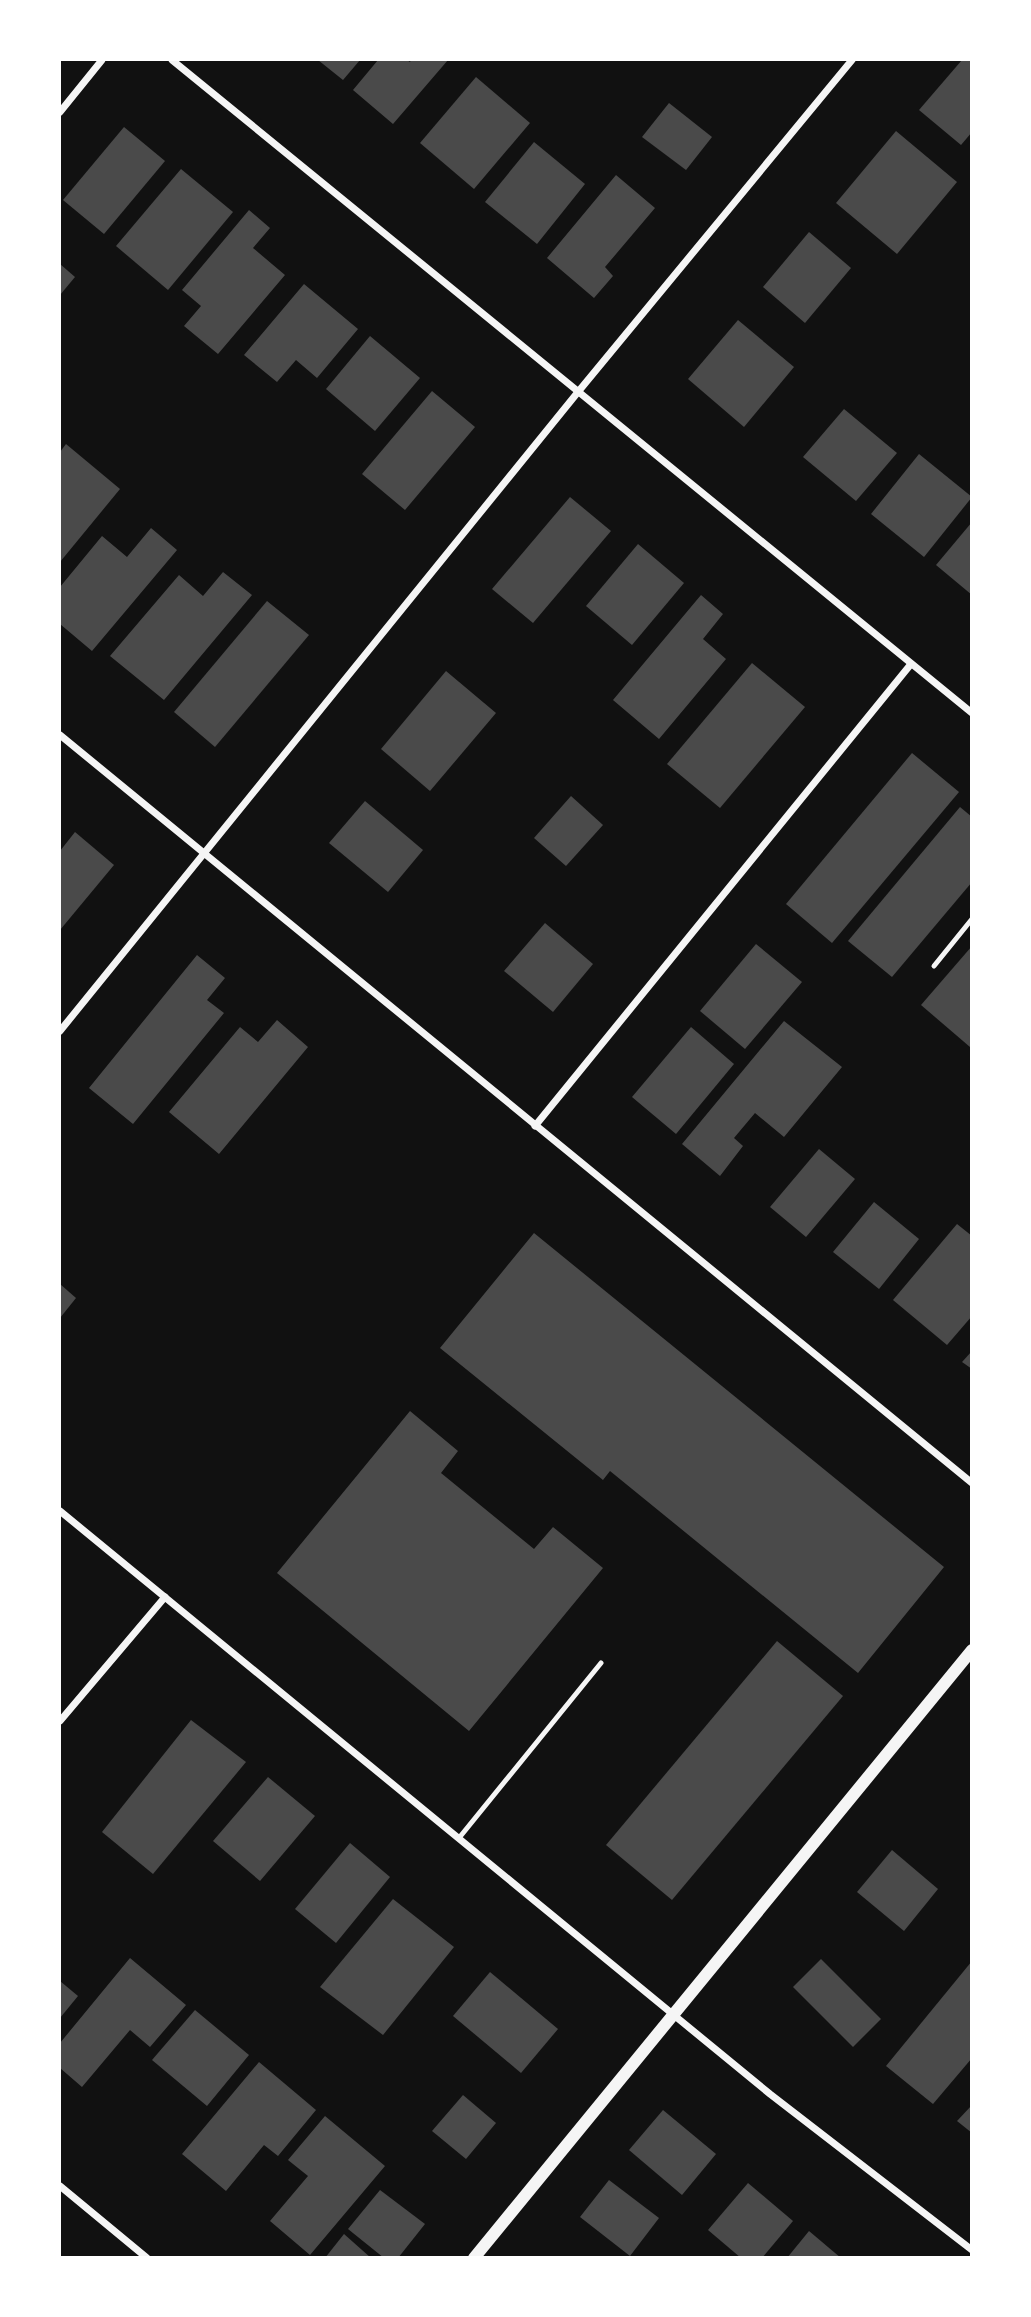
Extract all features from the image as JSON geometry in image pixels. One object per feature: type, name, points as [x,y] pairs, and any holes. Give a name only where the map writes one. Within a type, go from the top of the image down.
[{"type":"street","points":[[60,112],[102,60]]},
{"type":"street","points":[[172,60],[971,713]]},
{"type":"street","points":[[60,1031],[578,392],[852,60]]},
{"type":"street","points":[[535,1126],[911,664]]},
{"type":"street","points":[[60,735],[971,1483]]},
{"type":"street","points":[[60,1511],[770,2094],[971,2250]]},
{"type":"street","points":[[60,1721],[165,1597]]},
{"type":"street","points":[[474,2258],[971,1650]]},
{"type":"street","points":[[60,2186],[147,2258]]},
{"type":"lane","points":[[934,965],[971,919]]},
{"type":"lane","points":[[459,1838],[601,1662]]},
{"type":"building","points":[[318,60],[360,60],[343,80]]},
{"type":"building","points":[[378,60],[448,60],[393,124],[353,90]]},
{"type":"building","points":[[962,60],[972,60],[972,132],[961,145],[919,110]]},
{"type":"building","points":[[476,77],[530,123],[474,189],[420,143]]},
{"type":"building","points":[[669,103],[712,137],[686,170],[642,137]]},
{"type":"building","points":[[124,127],[165,161],[104,234],[63,200]]},
{"type":"building","points":[[896,131],[957,182],[897,254],[836,203]]},
{"type":"building","points":[[534,142],[585,184],[537,244],[485,202]]},
{"type":"building","points":[[181,169],[233,212],[168,290],[116,246]]},
{"type":"building","points":[[616,175],[655,208],[605,267],[613,276],[594,298],[547,258]]},
{"type":"building","points":[[249,210],[270,228],[253,248],[285,275],[218,354],[184,326],[201,306],[182,290]]},
{"type":"building","points":[[809,232],[851,268],[805,323],[763,287]]},
{"type":"building","points":[[60,264],[75,277],[60,295]]},
{"type":"building","points":[[304,284],[358,329],[317,378],[296,360],[277,382],[244,355]]},
{"type":"building","points":[[738,320],[794,367],[744,427],[688,379]]},
{"type":"building","points":[[370,336],[420,378],[375,431],[326,389]]},
{"type":"building","points":[[432,391],[475,427],[405,510],[362,474]]},
{"type":"building","points":[[844,409],[897,453],[856,501],[803,457]]},
{"type":"building","points":[[66,444],[120,489],[60,562],[60,452]]},
{"type":"building","points":[[919,454],[972,497],[924,557],[871,514]]},
{"type":"building","points":[[570,497],[611,531],[533,623],[492,589]]},
{"type":"building","points":[[972,522],[972,595],[936,565]]},
{"type":"building","points":[[151,528],[177,550],[92,651],[60,624],[60,587],[102,536],[127,557]]},
{"type":"building","points":[[638,544],[684,583],[632,645],[586,606]]},
{"type":"building","points":[[223,572],[252,595],[164,700],[110,656],[179,575],[203,596]]},
{"type":"building","points":[[701,595],[723,614],[703,639],[726,659],[659,739],[613,700]]},
{"type":"building","points":[[267,601],[309,635],[215,747],[174,712]]},
{"type":"building","points":[[752,663],[805,707],[720,808],[667,764]]},
{"type":"building","points":[[446,671],[496,713],[430,791],[381,749]]},
{"type":"building","points":[[912,753],[959,792],[832,943],[786,904]]},
{"type":"building","points":[[571,796],[603,825],[566,866],[534,838]]},
{"type":"building","points":[[365,801],[423,850],[388,892],[329,843]]},
{"type":"building","points":[[960,807],[972,817],[972,882],[892,977],[848,941]]},
{"type":"building","points":[[75,832],[114,865],[60,930],[60,851]]},
{"type":"building","points":[[545,923],[593,964],[553,1012],[504,971]]},
{"type":"building","points":[[756,944],[802,982],[745,1049],[700,1011]]},
{"type":"building","points":[[972,946],[972,1045],[970,1047],[921,1005]]},
{"type":"building","points":[[197,955],[225,978],[207,1000],[224,1013],[133,1124],[89,1088]]},
{"type":"building","points":[[277,1020],[308,1047],[219,1154],[169,1112],[240,1027],[258,1042]]},
{"type":"building","points":[[784,1021],[842,1067],[784,1137],[755,1113],[734,1138],[743,1146],[720,1176],[682,1144]]},
{"type":"building","points":[[691,1027],[734,1064],[676,1134],[632,1097]]},
{"type":"building","points":[[819,1149],[855,1179],[806,1237],[770,1207]]},
{"type":"building","points":[[874,1202],[919,1239],[879,1289],[833,1252]]},
{"type":"building","points":[[957,1224],[972,1236],[972,1316],[947,1345],[893,1300]]},
{"type":"building","points":[[534,1233],[944,1567],[858,1673],[610,1471],[603,1480],[440,1348]]},
{"type":"building","points":[[60,1284],[76,1298],[60,1318]]},
{"type":"building","points":[[972,1351],[972,1369],[962,1362]]},
{"type":"building","points":[[410,1411],[458,1451],[441,1473],[534,1549],[553,1527],[603,1568],[469,1731],[277,1573]]},
{"type":"building","points":[[777,1641],[843,1696],[672,1900],[606,1845]]},
{"type":"building","points":[[191,1720],[246,1762],[153,1874],[102,1832]]},
{"type":"building","points":[[268,1777],[315,1816],[260,1881],[213,1841]]},
{"type":"building","points":[[350,1843],[390,1877],[336,1943],[295,1909]]},
{"type":"building","points":[[892,1850],[938,1889],[904,1931],[857,1892]]},
{"type":"building","points":[[393,1899],[454,1947],[383,2035],[320,1987]]},
{"type":"building","points":[[130,1958],[186,2005],[150,2047],[130,2030],[82,2087],[60,2068],[60,2043]]},
{"type":"building","points":[[821,1959],[881,2019],[853,2047],[793,1987]]},
{"type":"building","points":[[972,1961],[972,2058],[933,2104],[886,2066]]},
{"type":"building","points":[[490,1972],[558,2029],[521,2073],[453,2016]]},
{"type":"building","points":[[60,1981],[78,1996],[60,2018]]},
{"type":"building","points":[[195,2010],[249,2055],[207,2106],[152,2060]]},
{"type":"building","points":[[259,2062],[316,2110],[278,2156],[264,2145],[226,2191],[182,2154]]},
{"type":"building","points":[[463,2095],[496,2123],[466,2159],[432,2131]]},
{"type":"building","points":[[972,2105],[972,2133],[957,2121]]},
{"type":"building","points":[[663,2110],[716,2154],[682,2195],[629,2150]]},
{"type":"building","points":[[325,2116],[385,2166],[310,2255],[270,2221],[308,2176],[288,2160]]},
{"type":"building","points":[[609,2180],[659,2218],[630,2256],[580,2217]]},
{"type":"building","points":[[748,2183],[793,2221],[762,2258],[741,2258],[708,2230]]},
{"type":"building","points":[[380,2190],[425,2224],[398,2258],[384,2258],[348,2229]]},
{"type":"building","points":[[809,2231],[841,2258],[787,2258]]},
{"type":"building","points":[[344,2234],[371,2258],[325,2258]]}]
